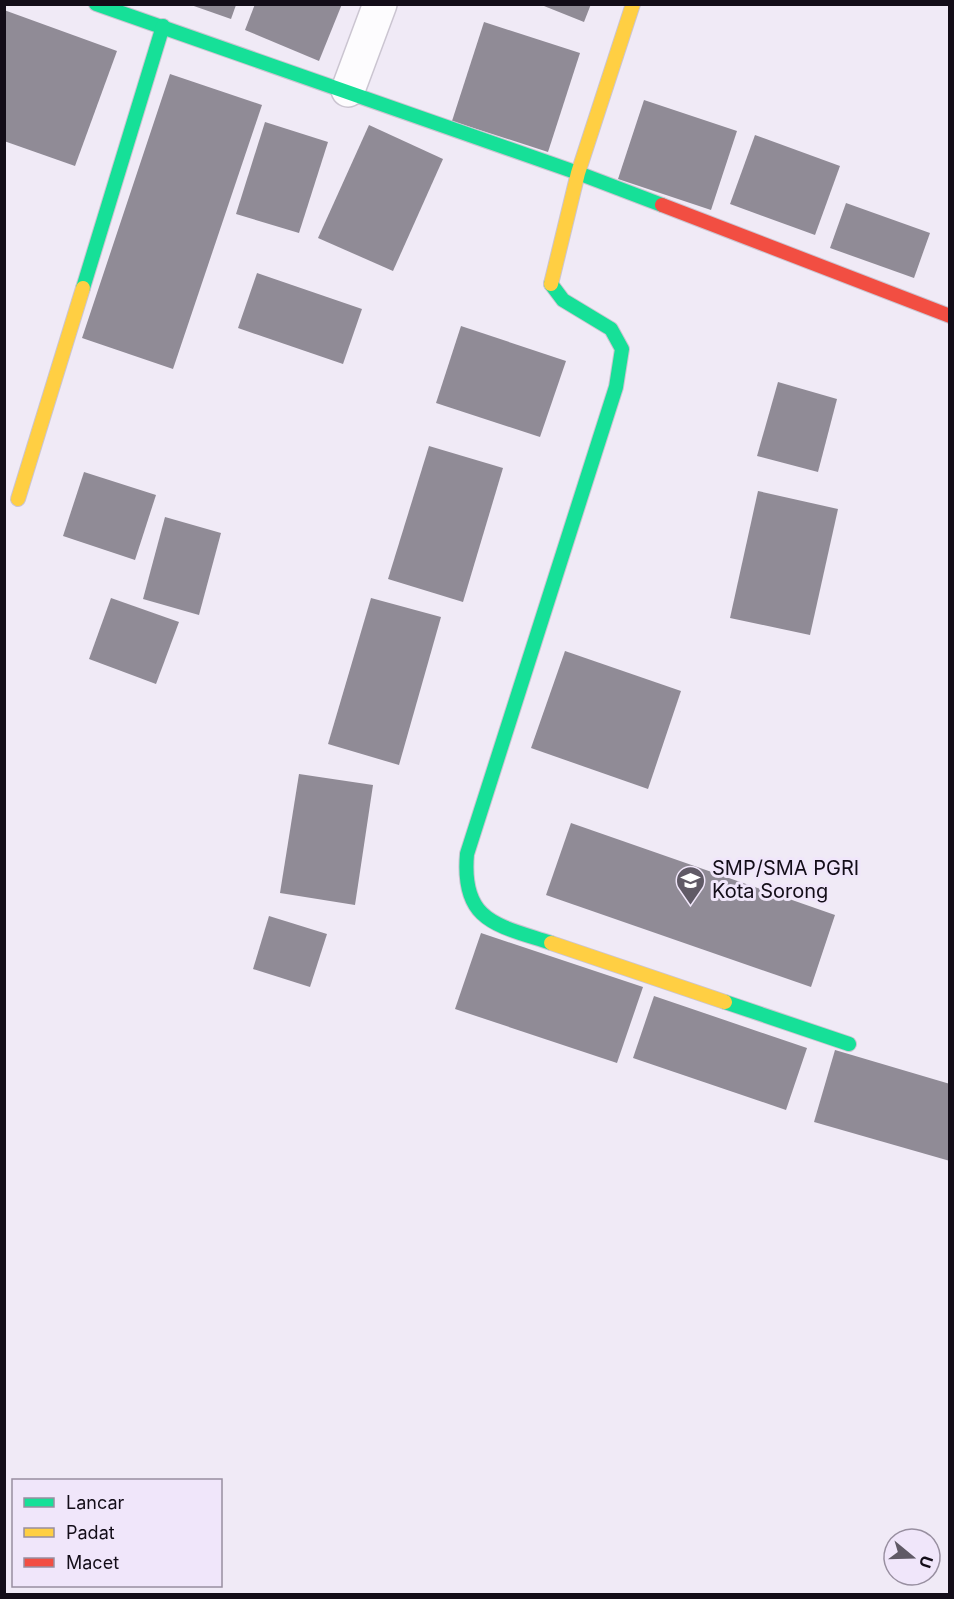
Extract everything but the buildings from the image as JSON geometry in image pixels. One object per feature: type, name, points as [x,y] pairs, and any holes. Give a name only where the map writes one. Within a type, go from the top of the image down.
[{"type":"street","points":[[96,4],[132,9],[163,26],[578,173],[950,316]]},
{"type":"street","points":[[348,90],[380,4]]},
{"type":"street","points":[[633,4],[578,173],[551,283],[563,300],[611,329],[622,349],[616,387],[467,854],[464,882],[471,903],[494,924],[849,1044]]},
{"type":"street","points":[[18,499],[163,26]]},
{"type":"traffic: fast","points":[[96,4],[578,173],[662,205]]},
{"type":"traffic: fast","points":[[83,288],[163,26]]},
{"type":"traffic: fast","points":[[551,284],[563,300],[611,329],[622,349],[616,387],[467,854],[467,877],[470,894],[486,917],[514,931],[551,943]]},
{"type":"traffic: fast","points":[[725,1002],[849,1044]]},
{"type":"traffic: slow","points":[[551,284],[578,173],[633,4]]},
{"type":"traffic: slow","points":[[18,499],[83,288]]},
{"type":"traffic: slow","points":[[551,943],[725,1002]]},
{"type":"traffic: jam","points":[[662,205],[950,316]]},
{"type":"place","name":"SMP/SMA PGRI Kota Sorong","points":[[691,906]]}]
